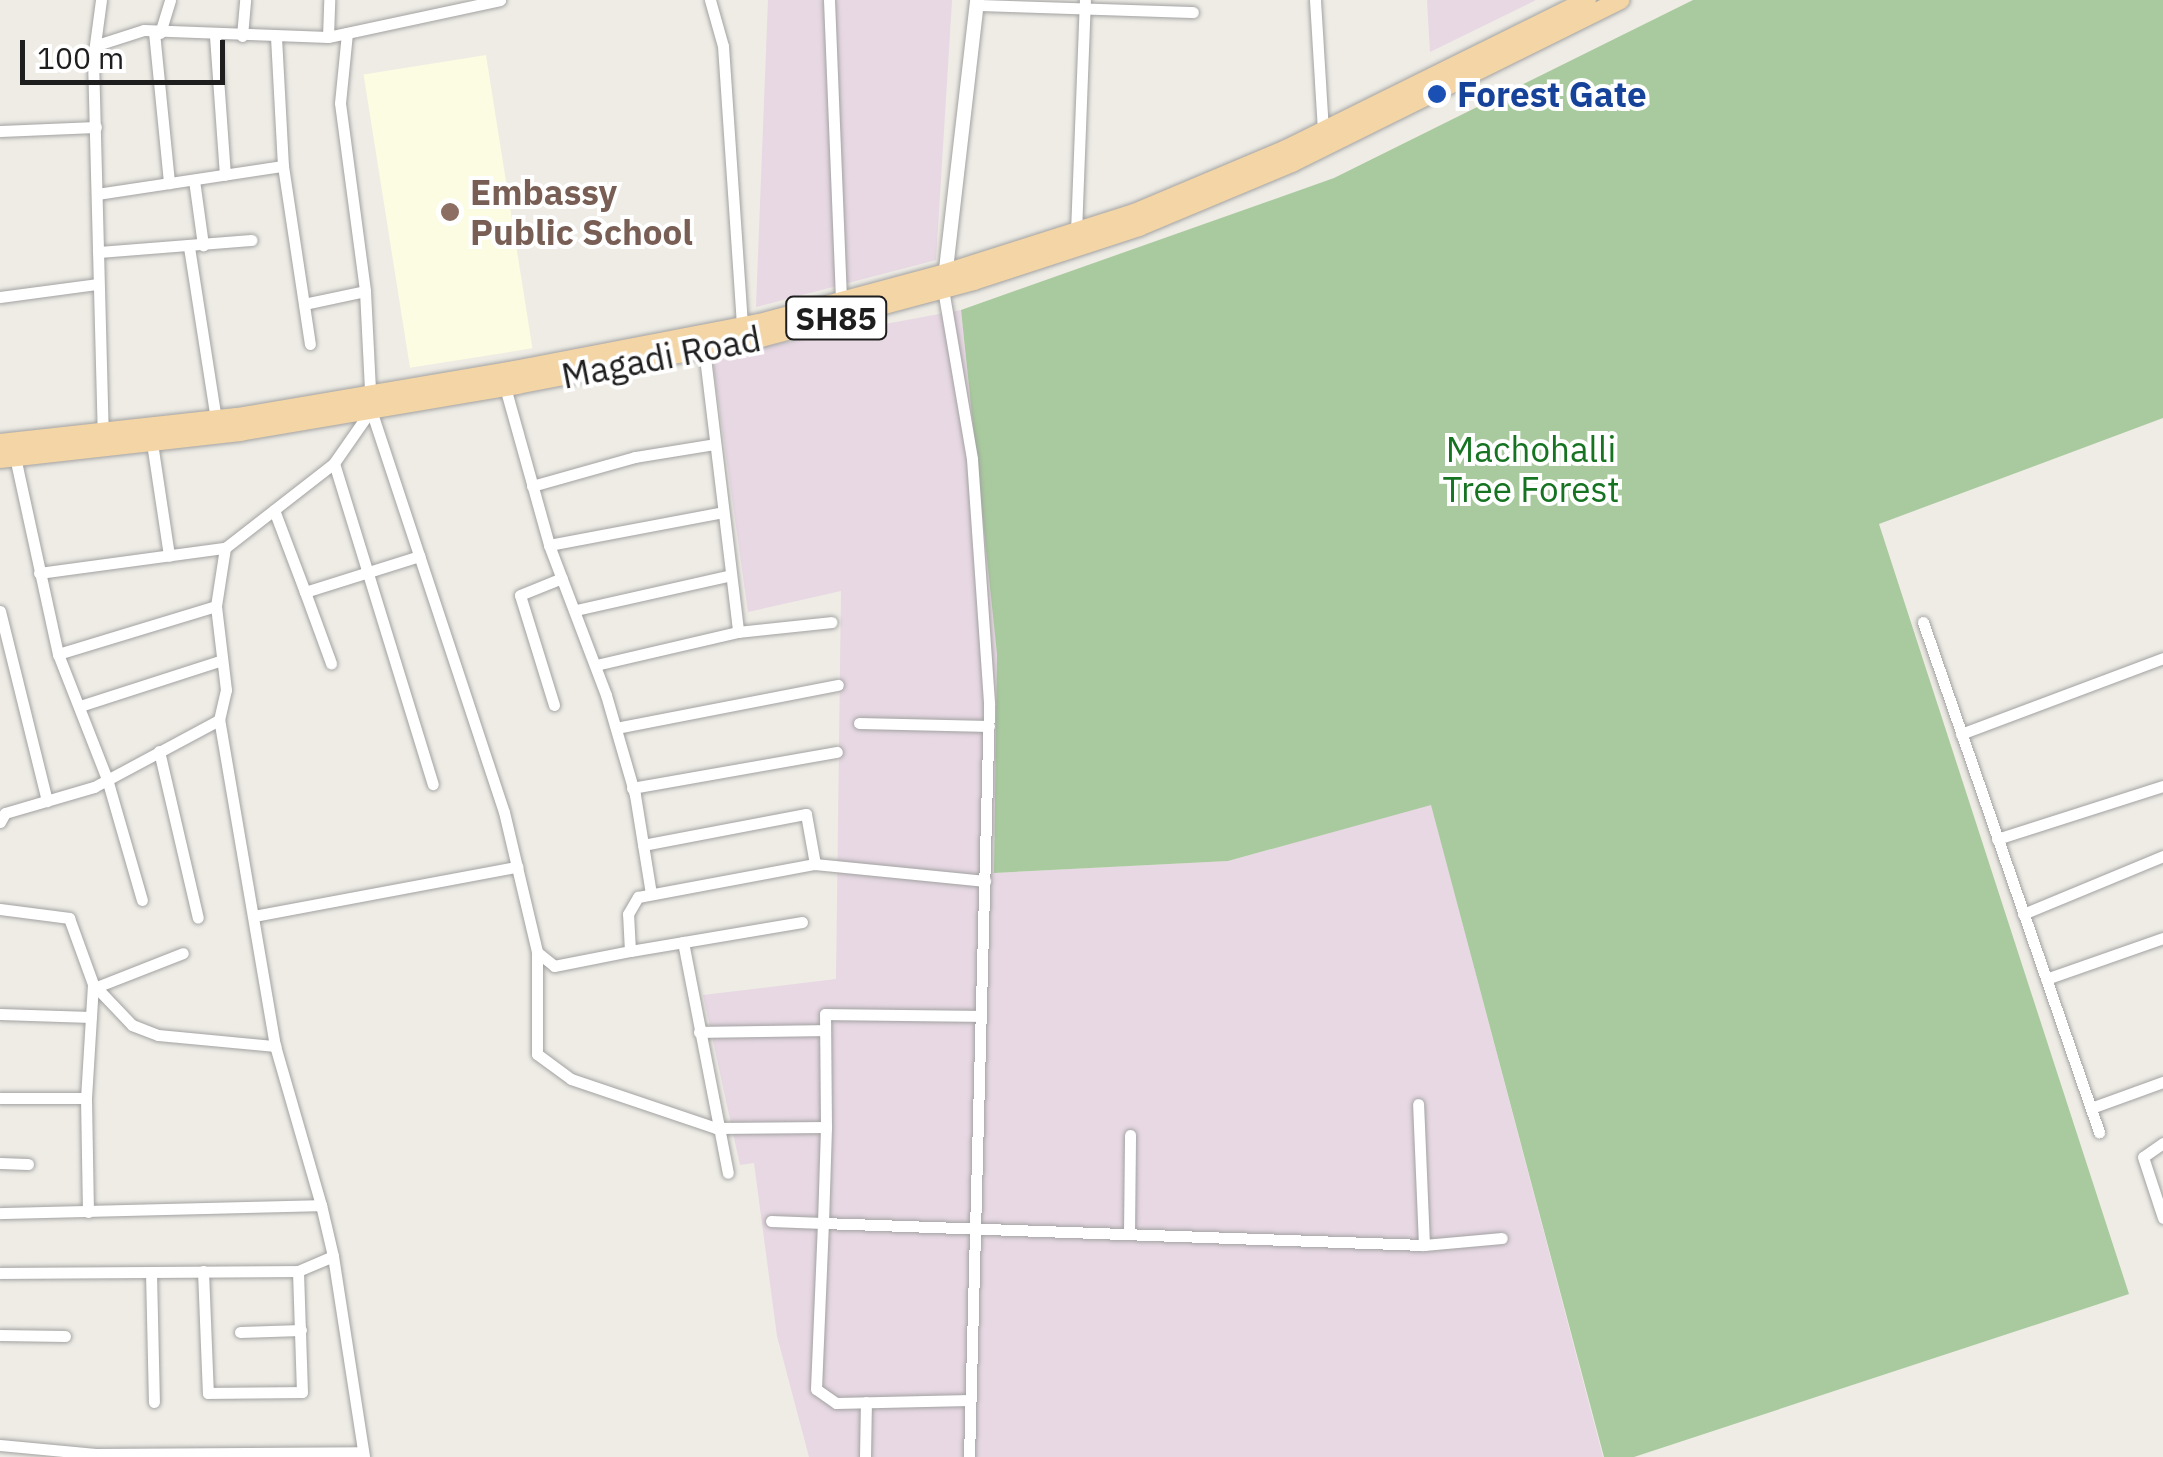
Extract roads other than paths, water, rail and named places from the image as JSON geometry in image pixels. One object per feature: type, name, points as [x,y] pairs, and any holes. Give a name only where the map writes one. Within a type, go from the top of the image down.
[{"type":"main road","name":"Magadi Road","points":[[8,458],[152,443],[370,402],[944,281],[1322,132],[1559,7],[1587,0]]},
{"type":"main road","name":"Magadi Road","points":[[0,444],[505,387],[704,349],[1139,227],[1292,163],[1621,0]]},
{"type":"street","points":[[101,0],[96,128],[103,434]]},
{"type":"street","points":[[169,183],[157,33],[170,0]]},
{"type":"street","points":[[242,36],[245,0]]},
{"type":"street","points":[[328,38],[329,0]]},
{"type":"street","points":[[97,45],[157,33],[328,38],[500,0]]},
{"type":"street","points":[[710,0],[724,46],[742,326]]},
{"type":"street","points":[[829,0],[841,300]]},
{"type":"street","points":[[1316,0],[1322,132]]},
{"type":"street","points":[[969,1457],[989,726],[972,459],[944,281],[977,2],[1193,12]]},
{"type":"street","points":[[1076,232],[1085,5]]},
{"type":"street","points":[[347,33],[340,103],[365,291],[370,402],[517,867],[537,952],[537,1054],[548,1068],[716,1128],[826,1127]]},
{"type":"street","points":[[215,36],[225,175]]},
{"type":"street","points":[[276,37],[283,166],[310,344]]},
{"type":"street","points":[[0,131],[96,128]]},
{"type":"street","points":[[97,194],[283,166]]},
{"type":"street","points":[[194,180],[196,246],[216,420]]},
{"type":"street","points":[[98,252],[252,240]]},
{"type":"street","points":[[0,297],[98,284]]},
{"type":"street","points":[[304,304],[365,291]]},
{"type":"street","points":[[704,349],[738,632]]},
{"type":"street","points":[[505,387],[550,545],[616,728],[652,894]]},
{"type":"street","points":[[39,572],[225,548],[334,462],[370,402]]},
{"type":"street","points":[[152,443],[169,556]]},
{"type":"street","points":[[532,486],[635,457],[715,444]]},
{"type":"street","points":[[8,458],[58,654],[107,779],[142,900]]},
{"type":"street","points":[[334,462],[434,784]]},
{"type":"street","points":[[274,510],[331,662]]},
{"type":"street","points":[[550,545],[724,512]]},
{"type":"street","points":[[0,1445],[110,1455],[363,1455],[333,1256],[275,1046],[219,720],[226,690],[219,661],[216,606],[225,548]]},
{"type":"street","points":[[305,592],[419,556]]},
{"type":"street","points":[[576,610],[731,575]]},
{"type":"street","points":[[554,705],[520,594],[562,578]]},
{"type":"street","points":[[58,654],[216,606]]},
{"type":"street","points":[[0,611],[47,802]]},
{"type":"street","points":[[596,665],[738,632],[831,622]]},
{"type":"street","points":[[1923,622],[2099,1132]]},
{"type":"street","points":[[1961,734],[2163,658]]},
{"type":"street","points":[[80,706],[219,661]]},
{"type":"street","points":[[616,728],[838,685]]},
{"type":"street","points":[[0,822],[5,813],[107,779],[219,720]]},
{"type":"street","points":[[859,723],[989,726]]},
{"type":"street","points":[[159,751],[198,918]]},
{"type":"street","points":[[632,788],[837,752]]},
{"type":"street","points":[[1997,839],[2163,786]]},
{"type":"street","points":[[643,845],[806,814],[815,864]]},
{"type":"street","points":[[2024,914],[2163,856]]},
{"type":"street","points":[[630,951],[628,914],[638,897],[652,894],[815,864],[985,881]]},
{"type":"street","points":[[254,916],[517,867]]},
{"type":"street","points":[[0,909],[70,918],[96,985],[132,1024],[158,1034],[275,1046]]},
{"type":"street","points":[[537,952],[554,966],[802,922]]},
{"type":"street","points":[[2046,979],[2163,938]]},
{"type":"street","points":[[684,942],[716,1128],[728,1173]]},
{"type":"street","points":[[96,985],[182,953]]},
{"type":"street","points":[[88,1212],[86,1098],[96,985]]},
{"type":"street","points":[[0,1014],[91,1017]]},
{"type":"street","points":[[970,1400],[836,1404],[816,1390],[826,1127],[825,1014],[982,1016]]},
{"type":"street","points":[[698,1032],[825,1030]]},
{"type":"street","points":[[2091,1108],[2163,1082]]},
{"type":"street","points":[[0,1098],[86,1098]]},
{"type":"street","points":[[1418,1104],[1424,1245]]},
{"type":"street","points":[[1129,1234],[1130,1135]]},
{"type":"street","points":[[2163,1143],[2143,1157],[2163,1218]]},
{"type":"street","points":[[0,1163],[28,1164]]},
{"type":"street","points":[[0,1213],[322,1205]]},
{"type":"street","points":[[771,1222],[1424,1245],[1502,1238]]},
{"type":"street","points":[[0,1273],[298,1271],[333,1256]]},
{"type":"street","points":[[203,1271],[208,1393],[302,1392],[298,1271]]},
{"type":"street","points":[[151,1272],[154,1402]]},
{"type":"street","points":[[240,1332],[301,1330]]},
{"type":"street","points":[[0,1335],[66,1336]]},
{"type":"street","points":[[864,1457],[866,1402]]},
{"type":"place","name":"Forest Gate","points":[[1437,94]]},
{"type":"place","name":"Embassy Public School","points":[[450,212]]},
{"type":"park label","name":"Machohalli Tree Forest","points":[[1531,469]]}]
